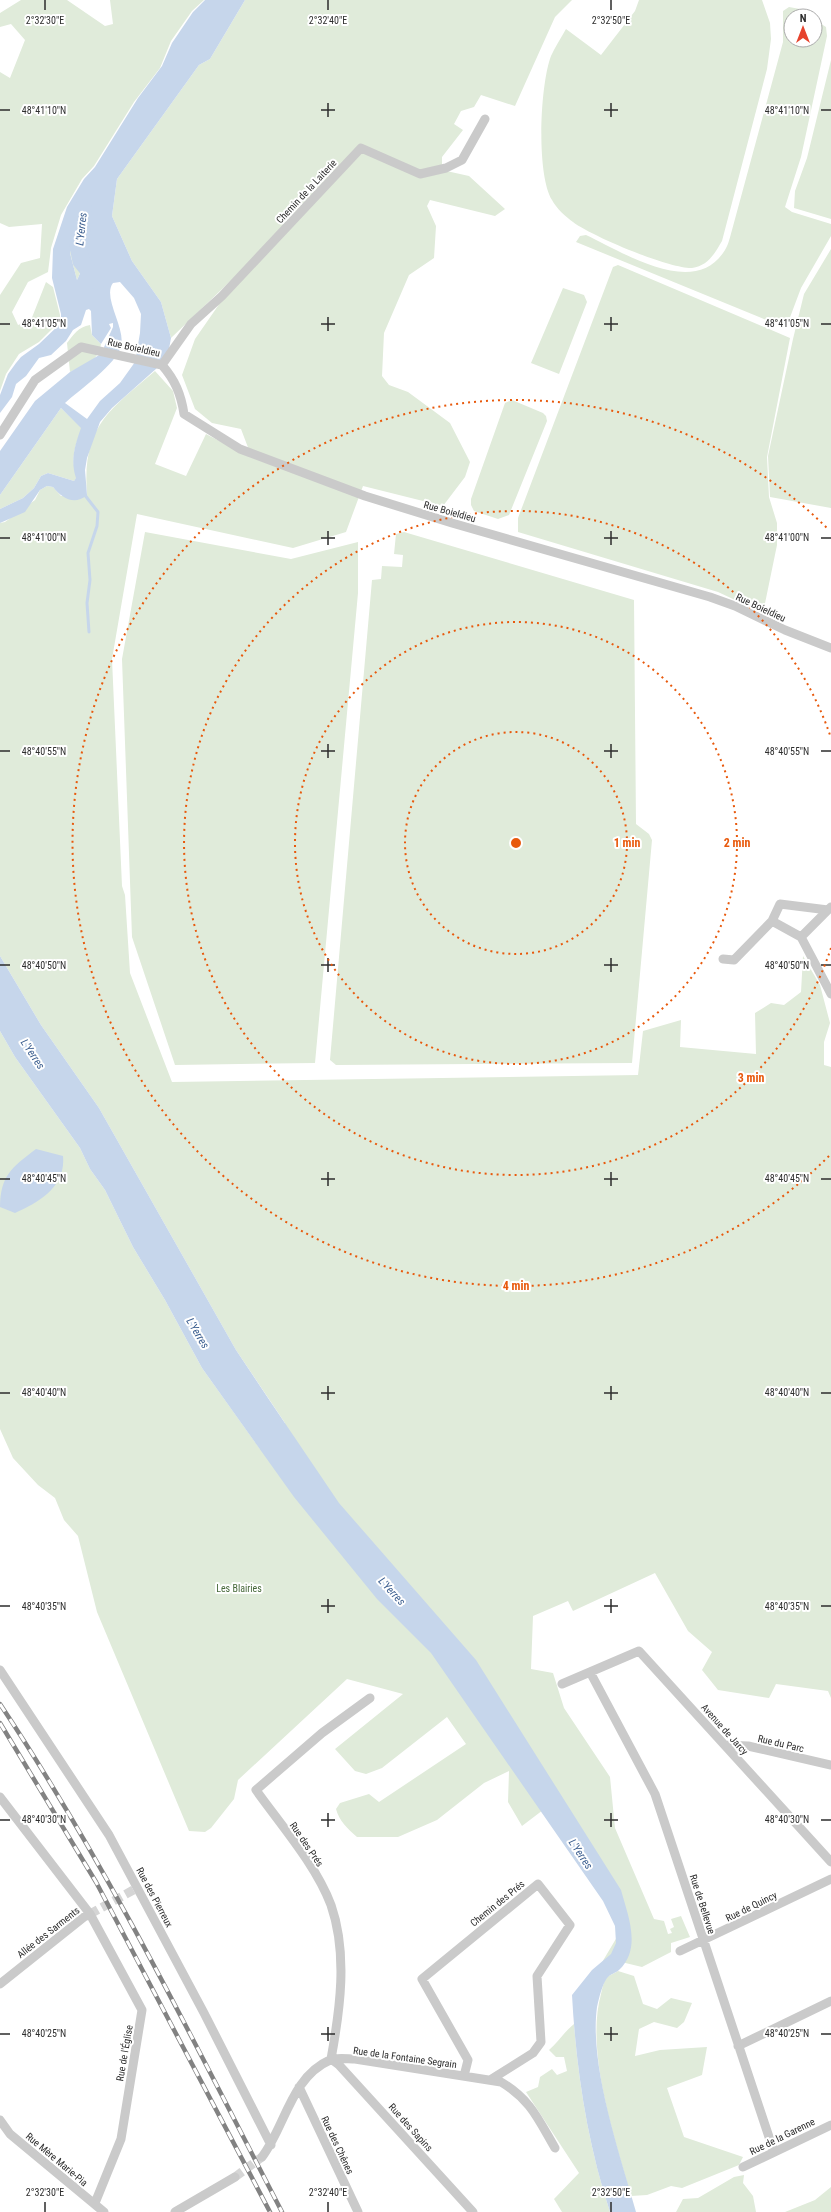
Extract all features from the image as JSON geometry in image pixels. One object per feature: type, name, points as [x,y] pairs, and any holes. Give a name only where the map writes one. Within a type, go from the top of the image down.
[{"type":"street","name":"Chemin de la Laiterie","points":[[162,364],[191,324],[222,296],[361,148],[420,174],[446,168],[462,160],[485,119]]},
{"type":"street","name":"Rue Boieldieu","points":[[0,435],[35,380],[81,347],[162,364],[171,375],[181,395],[184,414],[240,449],[409,510],[710,597],[831,648]]},
{"type":"street","points":[[723,959],[734,960],[772,921],[780,904],[829,908]]},
{"type":"street","points":[[801,937],[829,908]]},
{"type":"street","points":[[772,921],[801,937],[831,994]]},
{"type":"street","name":"Avenue de Jarcy","points":[[590,1672],[639,1651],[831,1862]]},
{"type":"street","name":"Rue des Pierreux","points":[[0,1670],[109,1835],[138,1888],[271,2146]]},
{"type":"street","points":[[562,1684],[590,1672]]},
{"type":"street","name":"Rue de Bellevue","points":[[590,1672],[654,1794],[774,2152]]},
{"type":"street","name":"Rue des Prés","points":[[331,2059],[339,2019],[341,1974],[338,1937],[330,1905],[312,1869],[256,1790],[322,1733],[370,1698]]},
{"type":"street","name":"Rue du Parc","points":[[725,1745],[748,1746],[831,1765]]},
{"type":"street","name":"Rue de l'Église","points":[[0,1797],[90,1914],[142,2010],[120,2139],[95,2203]]},
{"type":"street","name":"Rue de Quincy","points":[[680,1951],[831,1879]]},
{"type":"street","name":"Chemin des Prés","points":[[464,2076],[468,2060],[422,1979],[538,1884],[570,1925],[537,1976],[541,2042],[534,2053],[490,2080]]},
{"type":"street","name":"Allée des Sarments","points":[[0,1984],[84,1917],[90,1914]]},
{"type":"street","points":[[738,2046],[831,2001]]},
{"type":"street","points":[[262,2157],[271,2146],[284,2114],[299,2087],[331,2059]]},
{"type":"street","name":"Rue de la Fontaine Segrain","points":[[331,2059],[355,2059],[501,2082],[516,2091],[530,2104],[555,2148]]},
{"type":"street","name":"Rue des Sapins","points":[[331,2059],[339,2065],[472,2212]]},
{"type":"street","name":"Rue des Chênes","points":[[299,2087],[358,2212]]},
{"type":"street","name":"Rue Mère Marie-Pia","points":[[0,2120],[10,2134],[104,2212]]},
{"type":"street","name":"Rue de la Garenne","points":[[743,2167],[831,2125]]},
{"type":"street","points":[[176,2212],[235,2177]]},
{"type":"green space","points":[[21,0],[67,0],[105,26],[113,24],[110,0],[204,0],[192,11],[171,41],[160,68],[134,102],[94,166],[82,179],[61,215],[51,248],[48,272],[28,282],[12,312],[18,325],[31,320],[46,282],[53,287],[60,315],[60,321],[39,342],[19,354],[6,374],[0,391],[0,295],[21,263],[40,258],[42,224],[9,227],[0,223],[0,72],[10,78],[25,40],[11,24],[0,27],[0,13]]},
{"type":"green space","name":"Les Blairies","points":[[245,0],[572,0],[555,17],[515,106],[481,95],[474,107],[461,111],[454,124],[463,130],[442,157],[442,170],[469,176],[505,209],[495,216],[430,200],[427,206],[436,226],[434,258],[409,275],[384,333],[382,376],[389,385],[408,392],[450,423],[470,462],[465,477],[443,506],[363,486],[346,532],[293,548],[137,514],[112,659],[122,886],[125,895],[130,973],[172,1082],[638,1075],[643,1031],[681,1020],[680,1047],[756,1054],[755,1013],[771,1003],[784,1005],[801,992],[803,956],[820,985],[830,1023],[824,1042],[824,1065],[831,1067],[831,1698],[828,1691],[776,1684],[769,1698],[718,1690],[702,1670],[712,1652],[688,1631],[655,1573],[573,1611],[568,1601],[533,1616],[531,1669],[553,1673],[564,1708],[610,1777],[615,1828],[654,1919],[664,1921],[668,1934],[672,1933],[670,1929],[674,1927],[671,1919],[681,1916],[690,1937],[671,1943],[671,1952],[642,1967],[613,1960],[601,1964],[623,1927],[543,1810],[522,1826],[508,1802],[509,1771],[484,1783],[437,1820],[398,1837],[357,1837],[350,1831],[339,1817],[336,1809],[340,1803],[369,1794],[379,1802],[466,1744],[447,1717],[382,1768],[366,1774],[355,1771],[335,1749],[403,1694],[347,1679],[238,1780],[234,1799],[211,1828],[205,1832],[189,1831],[97,1612],[78,1536],[64,1520],[55,1498],[38,1485],[13,1458],[0,1429],[0,1031],[15,1057],[80,1148],[90,1169],[105,1190],[133,1247],[165,1300],[202,1368],[260,1449],[285,1423],[236,1350],[99,1108],[41,1025],[0,956],[0,523],[5,522],[35,500],[40,490],[47,486],[53,487],[61,496],[87,495],[89,453],[94,437],[101,423],[123,398],[155,371],[173,391],[177,408],[155,464],[186,476],[206,434],[252,458],[241,429],[212,423],[195,409],[182,375],[195,339],[245,267],[171,338],[161,302],[132,261],[112,216],[117,179],[199,65],[210,59]]},
{"type":"green space","points":[[639,0],[762,0],[770,23],[771,39],[767,69],[722,241],[707,262],[698,267],[681,267],[649,258],[582,228],[561,212],[552,200],[547,188],[544,171],[541,129],[544,87],[551,56],[566,29],[601,55],[635,11]]},
{"type":"green space","points":[[823,25],[826,27],[827,36],[801,157],[785,207],[792,212],[831,224],[831,236],[801,288],[786,328],[576,242],[580,236],[586,235],[637,260],[656,267],[675,271],[693,271],[710,266],[723,253],[730,239],[783,42],[783,48],[823,48]]},
{"type":"green space","points":[[831,60],[831,219],[794,208],[795,191],[807,158]]},
{"type":"green space","points":[[80,224],[83,245],[83,260],[77,280],[70,253]]},
{"type":"green space","points":[[831,249],[831,508],[770,497],[768,456],[804,294]]},
{"type":"green space","points":[[618,265],[790,338],[767,457],[769,497],[777,523],[777,545],[763,613],[718,592],[518,532],[518,518],[613,267]]},
{"type":"green space","points":[[563,288],[584,295],[587,302],[559,374],[531,363]]},
{"type":"green space","points":[[90,325],[92,335],[101,344],[97,355],[86,365],[70,372],[67,343],[79,329]]},
{"type":"green space","points":[[512,400],[543,413],[546,416],[547,421],[509,515],[498,519],[474,511],[471,505],[471,499],[505,403]]},
{"type":"green space","points":[[61,408],[82,428],[74,452],[74,465],[77,477],[74,481],[48,473],[41,476],[34,488],[23,498],[0,509],[0,495]]},
{"type":"green space","points":[[145,532],[291,559],[358,542],[358,593],[315,1063],[175,1065],[132,937],[122,659]]},
{"type":"green space","points":[[404,532],[634,600],[636,824],[649,834],[652,840],[632,1063],[336,1065],[330,1060],[372,580],[381,579],[382,566],[402,567],[403,555],[394,554],[396,534]]},
{"type":"green space","points":[[618,1971],[634,1976],[643,2004],[657,2009],[671,1998],[692,2003],[684,2022],[677,2028],[654,2022],[639,2029],[635,2056],[660,2050],[707,2047],[702,2075],[667,2088],[684,2137],[743,2157],[739,2165],[682,2188],[671,2186],[647,2195],[631,2196],[617,2149],[604,2095],[599,2068],[597,2042],[597,2017],[603,1985],[607,1977]]},
{"type":"green space","points":[[574,2024],[586,2119],[610,2212],[562,2212],[554,2199],[579,2173],[526,2092],[538,2087],[540,2077],[552,2069],[557,2075],[567,2071],[564,2057],[556,2057],[549,2050]]},
{"type":"green space","points":[[744,2175],[743,2183],[753,2196],[756,2212],[676,2212],[683,2199],[698,2198],[734,2177]]},
{"type":"green space","points":[[831,2187],[831,2212],[785,2212],[815,2200]]},
{"type":"water","points":[[205,0],[245,0],[210,59],[199,65],[117,179],[112,216],[132,261],[161,302],[171,338],[169,349],[157,368],[112,408],[100,422],[87,458],[85,470],[87,495],[77,500],[68,499],[53,487],[47,486],[40,490],[25,512],[0,523],[0,509],[23,498],[34,488],[41,476],[48,473],[74,481],[76,478],[73,459],[81,428],[61,408],[0,495],[0,451],[35,401],[70,372],[101,354],[113,327],[113,323],[109,324],[111,328],[101,344],[92,335],[91,311],[89,309],[86,310],[81,325],[73,330],[66,341],[51,355],[39,358],[26,376],[16,384],[12,397],[0,413],[0,395],[8,374],[21,357],[39,344],[61,323],[61,314],[52,278],[53,249],[67,207],[84,179],[95,167],[138,98],[162,66],[172,43],[193,12]],"holes":[[[80,225],[83,260],[77,280],[70,253]],[[120,282],[134,298],[141,314],[140,333],[135,362],[120,383],[100,401],[87,419],[65,403],[105,369],[118,353],[122,339],[110,296],[110,289],[113,283]]]},
{"type":"water","points":[[0,956],[41,1025],[99,1108],[236,1350],[339,1503],[476,1660],[621,1890],[630,1921],[632,1942],[626,1961],[619,1970],[608,1977],[605,1981],[600,1996],[597,2007],[597,2056],[608,2110],[636,2212],[610,2212],[589,2132],[576,2050],[572,1995],[592,1970],[611,1954],[616,1943],[615,1926],[603,1901],[431,1653],[377,1599],[294,1497],[202,1368],[165,1300],[133,1247],[105,1190],[90,1169],[80,1148],[15,1057],[0,1031]]},
{"type":"water","points":[[36,1149],[63,1156],[63,1167],[55,1185],[42,1198],[15,1213],[0,1207],[2,1187],[9,1173],[20,1161]]},
{"type":"waterway","name":"L'Yerres","points":[[83,208],[82,229],[78,246],[81,261],[97,281]]},
{"type":"waterway","points":[[84,494],[98,512],[97,526],[88,553],[90,580],[87,603],[89,632]]},
{"type":"tunnel","points":[[90,1914],[137,1888]]},
{"type":"tunnel","points":[[235,2177],[262,2157]]},
{"type":"railway","points":[[0,1704],[77,1827],[113,1890],[182,2018],[282,2212]]},
{"type":"railway","points":[[0,1723],[96,1882],[270,2212]]}]
